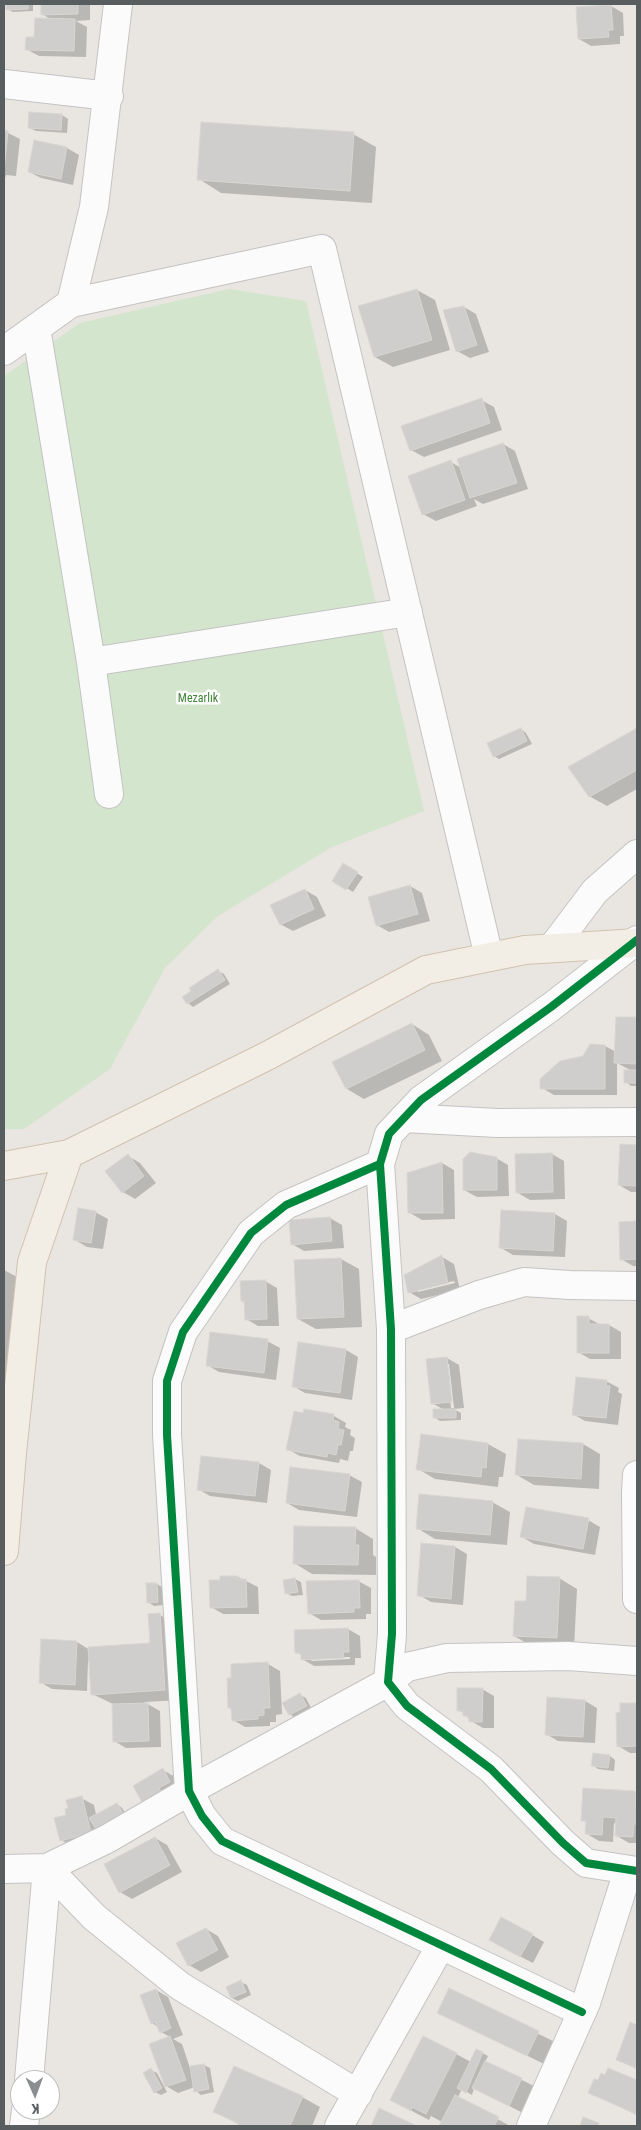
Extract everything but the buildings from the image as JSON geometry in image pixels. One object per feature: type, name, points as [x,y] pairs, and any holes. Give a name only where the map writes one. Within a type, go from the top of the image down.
[{"type":"main road","points":[[4,1166],[70,1154],[267,1056],[426,970],[525,950],[636,942]]},
{"type":"main road","points":[[4,1551],[32,1262],[70,1154]]},
{"type":"street","points":[[71,304],[94,207],[109,96],[118,4]]},
{"type":"street","points":[[4,84],[109,96]]},
{"type":"street","points":[[4,351],[71,304],[322,249],[489,957]]},
{"type":"street","points":[[36,328],[91,662],[109,794]]},
{"type":"street","points":[[91,662],[408,612]]},
{"type":"street","points":[[552,948],[595,891],[637,854]]},
{"type":"street","points":[[531,2126],[582,2012],[632,1871],[586,1863],[563,1844],[492,1769],[407,1706],[388,1682],[392,1634],[391,1329],[380,1164],[389,1134],[421,1100],[551,1007],[636,942]]},
{"type":"street","points":[[404,1118],[497,1123],[637,1122]]},
{"type":"street","points":[[380,1164],[286,1205],[251,1233],[183,1332],[167,1381],[168,1435],[189,1791],[202,1816],[222,1841],[582,2012]]},
{"type":"street","points":[[391,1329],[479,1295],[524,1282],[637,1286]]},
{"type":"street","points":[[637,1476],[637,1599]]},
{"type":"street","points":[[4,1869],[47,1868],[107,1839],[189,1791],[388,1682],[407,1667],[447,1658],[568,1656],[637,1661]]},
{"type":"street","points":[[30,2070],[47,1868]]},
{"type":"street","points":[[47,1868],[94,1917],[180,1986],[358,2094]]},
{"type":"street","points":[[339,2126],[441,1945]]},
{"type":"green space","name":"Mezarlık","points":[[229,289],[306,301],[424,811],[332,847],[218,916],[165,968],[110,1069],[24,1129],[4,1129],[4,376],[80,323]]},
{"type":"cycle path","points":[[637,940],[551,1007],[421,1100],[389,1134],[380,1164],[391,1329],[392,1634],[388,1682],[407,1706],[491,1769],[563,1843],[586,1863],[637,1871]]},
{"type":"cycle path","points":[[380,1164],[286,1205],[251,1233],[183,1332],[167,1381],[167,1435],[189,1791],[202,1816],[222,1841],[582,2012]]}]
